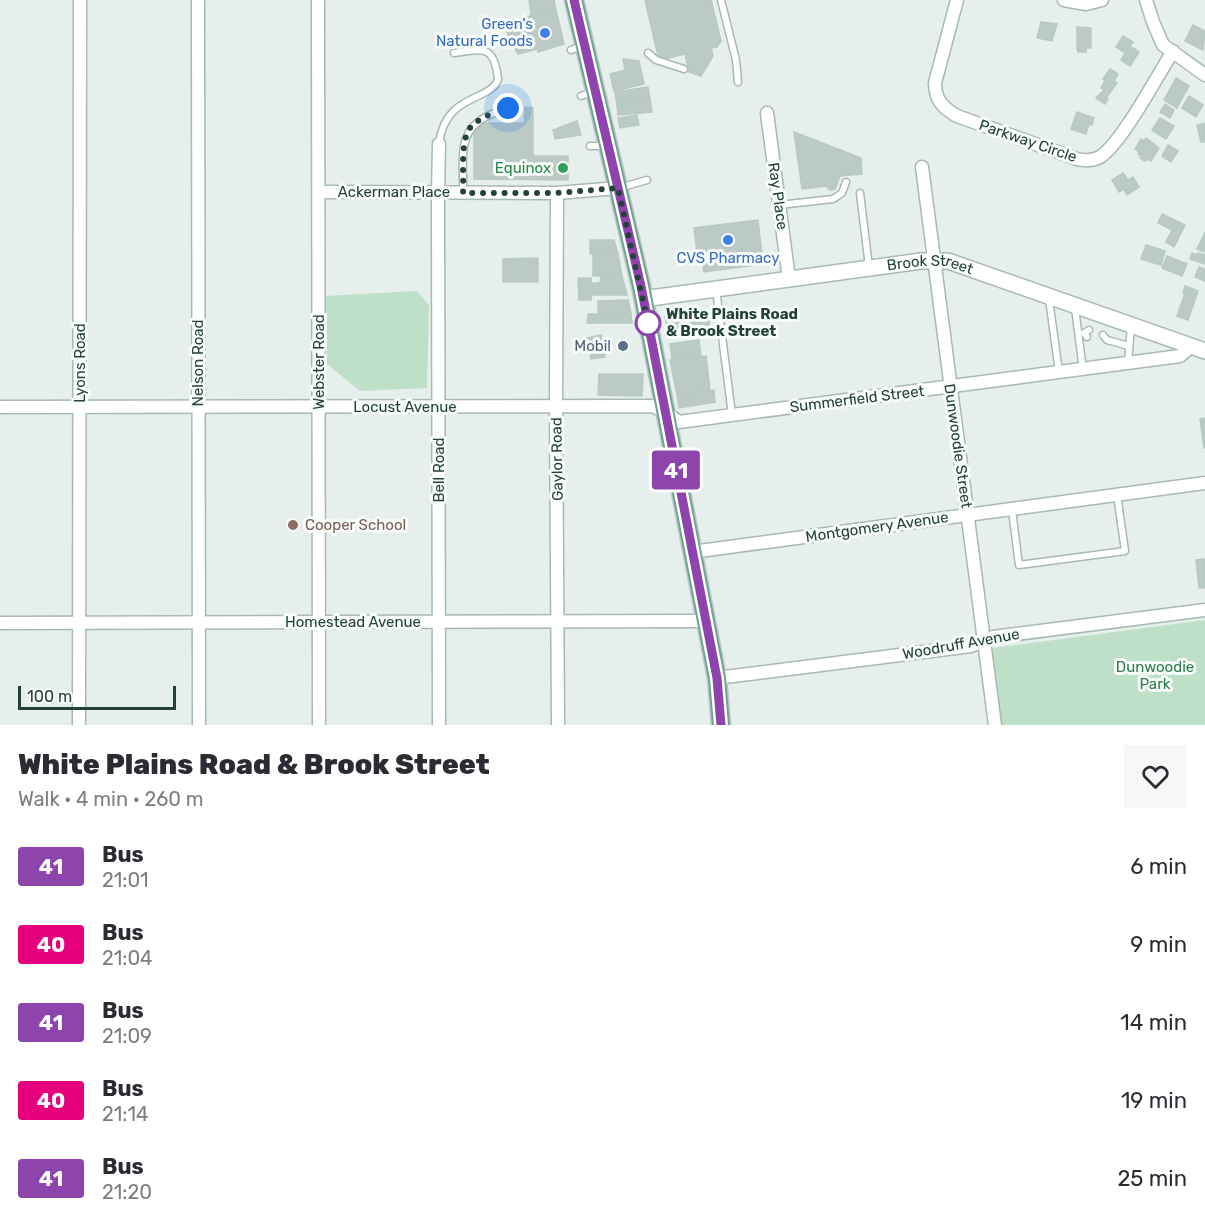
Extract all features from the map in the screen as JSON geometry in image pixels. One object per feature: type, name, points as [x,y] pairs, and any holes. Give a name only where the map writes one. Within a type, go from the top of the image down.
[{"type":"main road","points":[[574,0],[577,47],[599,146],[618,188],[643,298],[717,678],[721,725]]},
{"type":"street","name":"Lyons Road","points":[[80,0],[80,725]]},
{"type":"street","name":"Nelson Road","points":[[198,0],[200,725]]},
{"type":"street","name":"Parkway Circle","points":[[957,0],[935,83],[935,92],[940,103],[957,116],[1077,159],[1092,160],[1108,150],[1122,133],[1173,51]]},
{"type":"street","points":[[1064,0],[1086,4],[1102,0]]},
{"type":"street","points":[[1146,0],[1158,36],[1164,45],[1205,75]]},
{"type":"street","name":"Webster Road","points":[[319,725],[320,1]]},
{"type":"street","name":"Ray Place","points":[[768,113],[789,279]]},
{"type":"street","name":"Bell Road","points":[[439,144],[439,725]]},
{"type":"street","name":"Dunwoodie Street","points":[[922,167],[995,725]]},
{"type":"street","name":"Ackerman Place","points":[[319,192],[557,193],[618,188]]},
{"type":"street","name":"Gaylor Road","points":[[557,193],[558,725]]},
{"type":"street","name":"Brook Street","points":[[643,298],[934,260],[958,263],[1198,348]]},
{"type":"street","name":"Summerfield Street","points":[[664,411],[679,422],[1180,357],[1198,348]]},
{"type":"street","name":"Locust Avenue","points":[[0,407],[652,406],[664,411]]},
{"type":"street","name":"Montgomery Avenue","points":[[692,552],[1205,483]]},
{"type":"street","name":"Woodruff Avenue","points":[[717,678],[971,646],[993,637],[1205,610]]},
{"type":"street","name":"Homestead Avenue","points":[[0,623],[706,621]]},
{"type":"lane","points":[[721,0],[736,60],[738,82]]},
{"type":"lane","points":[[439,144],[449,114],[494,87],[498,80],[493,56],[489,52],[481,50],[454,53]]},
{"type":"lane","points":[[648,53],[656,60],[684,69]]},
{"type":"lane","points":[[463,193],[464,139],[470,128],[480,120],[508,108]]},
{"type":"lane","name":"Ackerman Place","points":[[618,188],[647,180]]},
{"type":"lane","points":[[779,205],[833,199],[842,193],[846,183]]},
{"type":"lane","points":[[860,193],[870,268]]},
{"type":"lane","points":[[716,289],[732,415]]},
{"type":"lane","points":[[1049,296],[1059,373]]},
{"type":"lane","points":[[1075,305],[1084,333],[1083,369]]},
{"type":"lane","points":[[1128,363],[1132,325]]},
{"type":"lane","points":[[1103,339],[1129,346]]},
{"type":"lane","points":[[1012,509],[1019,565],[1125,550],[1117,495]]},
{"type":"green space","points":[[417,291],[429,305],[427,388],[360,391],[327,364],[326,296]]},
{"type":"green space","name":"Dunwoodie Park","points":[[1205,620],[1205,725],[1000,725],[991,653],[993,648]]},
{"type":"building","points":[[529,0],[554,0],[556,10],[531,15]]},
{"type":"building","points":[[645,0],[711,0],[721,41],[717,47],[711,48],[713,56],[701,76],[689,72],[685,54],[664,59],[658,56]]},
{"type":"building","points":[[556,10],[564,44],[538,52],[537,49],[518,54],[504,22]]},
{"type":"building","points":[[1041,22],[1057,24],[1052,41],[1037,38]]},
{"type":"building","points":[[1193,25],[1205,31],[1203,50],[1185,41]]},
{"type":"building","points":[[1077,27],[1091,28],[1091,48],[1086,48],[1086,52],[1078,52]]},
{"type":"building","points":[[1123,36],[1133,42],[1130,46],[1139,52],[1130,66],[1121,60],[1125,53],[1116,47]]},
{"type":"building","points":[[623,59],[639,61],[644,84],[614,91],[610,74],[625,70]]},
{"type":"building","points":[[1110,69],[1118,74],[1114,81],[1117,83],[1106,98],[1108,99],[1105,104],[1096,98],[1104,90],[1101,88],[1105,81],[1103,79]]},
{"type":"building","points":[[1176,78],[1189,86],[1177,108],[1164,100]]},
{"type":"building","points":[[648,87],[650,99],[617,105],[615,92]]},
{"type":"building","points":[[1189,96],[1203,105],[1196,117],[1182,108]]},
{"type":"building","points":[[650,99],[652,112],[618,115],[617,105]]},
{"type":"building","points":[[1165,104],[1174,110],[1170,118],[1160,112]]},
{"type":"building","points":[[525,107],[533,108],[533,156],[568,156],[568,180],[474,179],[474,132],[484,123],[524,123]]},
{"type":"building","points":[[1077,112],[1094,118],[1086,134],[1071,129]]},
{"type":"building","points":[[637,115],[639,125],[620,128],[618,118]]},
{"type":"building","points":[[1160,118],[1174,126],[1166,139],[1152,130]]},
{"type":"building","points":[[577,121],[581,135],[555,139],[553,130]]},
{"type":"building","points":[[1205,123],[1205,142],[1201,142],[1197,125]]},
{"type":"building","points":[[794,132],[861,158],[862,174],[840,176],[835,189],[830,190],[826,186],[802,189]]},
{"type":"building","points":[[1146,138],[1159,148],[1151,161],[1140,158],[1138,154],[1140,152],[1135,149],[1141,139],[1144,141]]},
{"type":"building","points":[[1168,145],[1178,151],[1171,162],[1162,156]]},
{"type":"building","points":[[1123,173],[1128,180],[1133,177],[1139,187],[1127,195],[1124,189],[1119,192],[1112,180]]},
{"type":"building","points":[[1162,214],[1185,225],[1174,247],[1166,242],[1172,230],[1158,223]]},
{"type":"building","name":"CVS Pharmacy","points":[[758,220],[763,264],[704,272],[701,252],[697,252],[694,228]]},
{"type":"building","points":[[1205,232],[1205,252],[1197,249]]},
{"type":"building","points":[[590,240],[614,240],[618,254],[590,254]]},
{"type":"building","points":[[1146,245],[1165,251],[1161,265],[1141,259]]},
{"type":"building","points":[[1192,253],[1205,255],[1205,264],[1190,259]]},
{"type":"building","points":[[593,254],[618,254],[622,276],[593,276]]},
{"type":"building","points":[[1167,256],[1187,264],[1182,276],[1162,268]]},
{"type":"building","points":[[538,258],[538,282],[503,282],[503,259]]},
{"type":"building","points":[[1199,267],[1205,269],[1205,281],[1195,277]]},
{"type":"building","points":[[601,276],[622,276],[627,295],[591,295],[591,300],[579,300],[578,278],[591,278],[591,283],[600,283]]},
{"type":"building","points":[[1185,286],[1198,291],[1188,320],[1177,316],[1185,293],[1183,293]]},
{"type":"building","points":[[628,300],[631,314],[598,313],[598,301]]},
{"type":"building","points":[[708,310],[710,329],[668,336],[665,316]]},
{"type":"building","points":[[588,314],[631,314],[632,323],[587,323]]},
{"type":"building","points":[[601,335],[605,357],[591,359],[587,338]]},
{"type":"building","points":[[699,340],[701,356],[672,359],[670,344]]},
{"type":"building","points":[[706,356],[710,390],[677,395],[670,360]]},
{"type":"building","points":[[599,374],[643,374],[642,396],[598,395]]},
{"type":"building","points":[[714,390],[715,402],[679,408],[677,396]]},
{"type":"building","points":[[1205,418],[1205,448],[1204,448],[1200,419]]},
{"type":"building","points":[[1205,559],[1205,588],[1199,588],[1196,560]]},
{"type":"bus line","name":"41","points":[[574,0],[641,286],[717,678],[721,725]]},
{"type":"place","name":"Green's Natural Foods","points":[[545,33]]},
{"type":"place","name":"Equinox","points":[[563,168]]},
{"type":"place","name":"CVS Pharmacy","points":[[728,240]]},
{"type":"place","name":"White Plains Road & Brook Street","points":[[648,323]]},
{"type":"place","name":"Mobil","points":[[623,346]]},
{"type":"place","name":"Cooper School","points":[[293,525]]},
{"type":"route","points":[[508,108],[480,120],[470,128],[464,139],[463,193],[557,193],[618,188],[648,323]]}]
